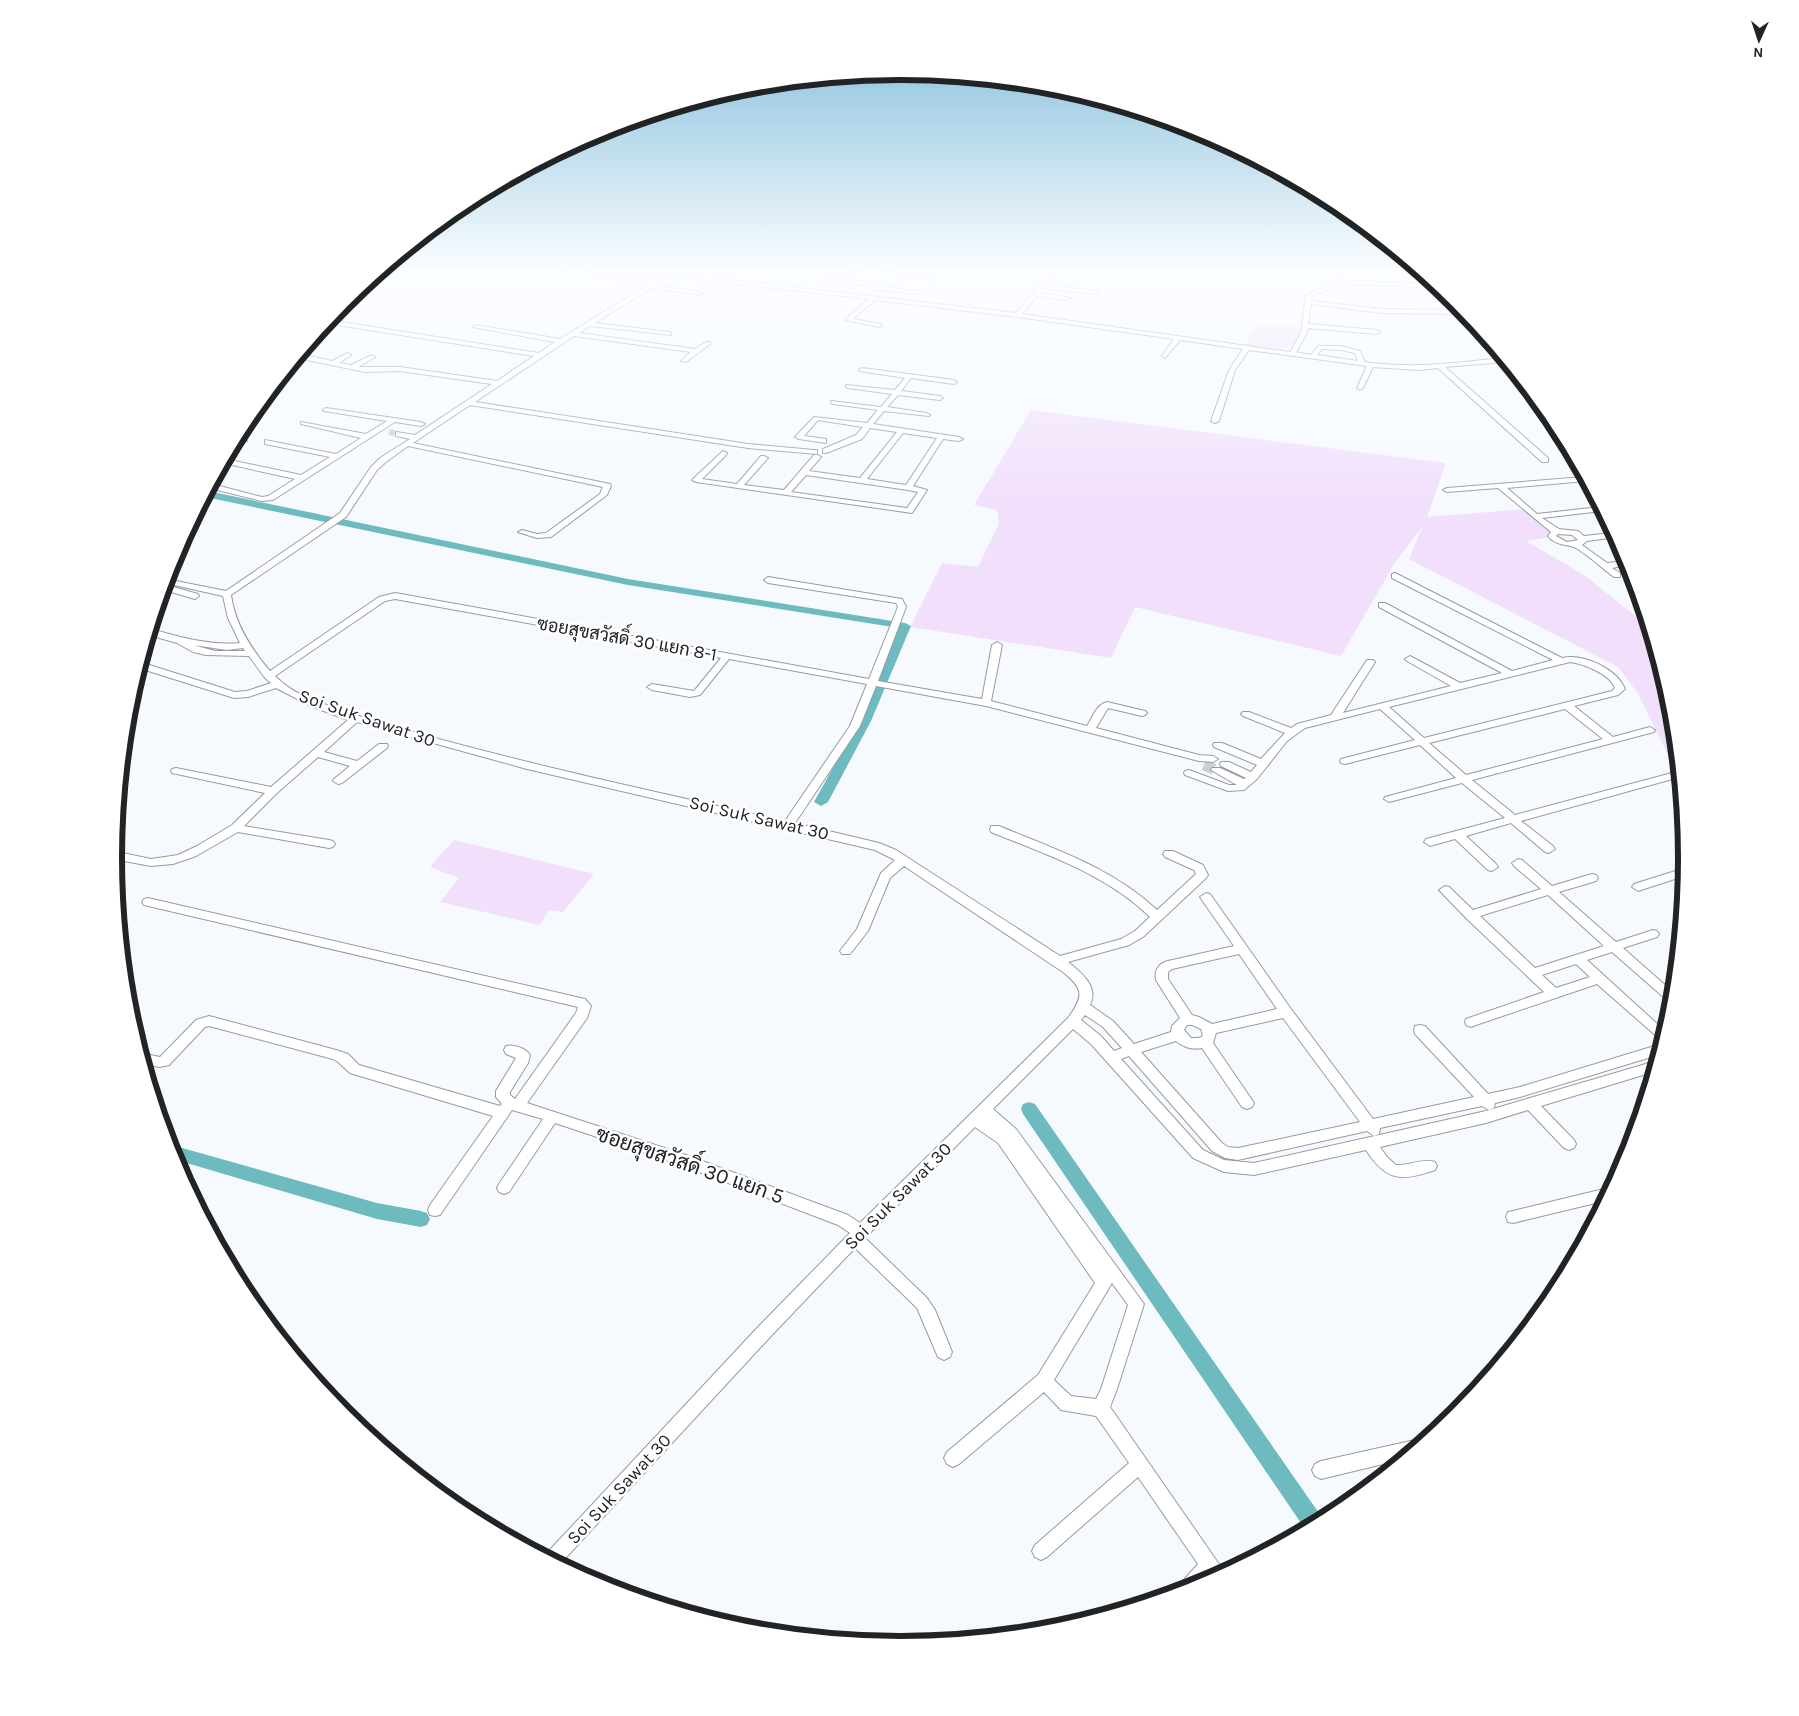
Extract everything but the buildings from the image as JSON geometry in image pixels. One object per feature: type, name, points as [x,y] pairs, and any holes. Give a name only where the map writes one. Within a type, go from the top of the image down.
[{"type":"street","points":[[508,349],[541,354]]},
{"type":"street","points":[[173,582],[227,594],[343,515],[378,464],[548,349]]},
{"type":"street","points":[[682,349],[696,351]]},
{"type":"street","points":[[684,361],[699,349]]},
{"type":"street","points":[[1165,356],[1170,349]]},
{"type":"street","points":[[1215,421],[1232,370],[1246,349]]},
{"type":"street","points":[[1260,349],[1362,364],[1405,368],[1497,361]]},
{"type":"street","points":[[1292,354],[1295,349]]},
{"type":"street","points":[[1314,357],[1319,349]]},
{"type":"street","points":[[1346,349],[1358,352],[1362,364]]},
{"type":"street","points":[[332,364],[348,355]]},
{"type":"street","points":[[305,357],[332,364],[374,370],[400,368],[500,383]]},
{"type":"street","points":[[352,367],[372,357]]},
{"type":"street","points":[[1360,388],[1371,365]]},
{"type":"street","points":[[1440,366],[1545,460]]},
{"type":"street","points":[[862,370],[954,382]]},
{"type":"street","points":[[469,404],[748,446],[764,451],[828,455],[826,451],[855,440],[910,376]]},
{"type":"street","points":[[848,386],[940,398]]},
{"type":"street","points":[[833,402],[927,415]]},
{"type":"street","points":[[326,410],[393,428],[417,438]]},
{"type":"street","points":[[823,441],[799,437],[816,418],[959,439]]},
{"type":"street","points":[[302,423],[368,437]]},
{"type":"street","points":[[216,488],[262,499],[270,498],[378,430],[421,424]]},
{"type":"street","points":[[406,429],[425,432]]},
{"type":"street","points":[[862,481],[901,431]]},
{"type":"street","points":[[908,488],[941,437]]},
{"type":"street","points":[[268,442],[337,456]]},
{"type":"street","points":[[408,444],[607,486],[603,494],[548,535],[537,536],[522,532]]},
{"type":"street","points":[[723,453],[696,480],[909,511],[923,490],[804,472]]},
{"type":"street","points":[[786,493],[804,472],[815,455]]},
{"type":"street","points":[[739,486],[764,458]]},
{"type":"street","points":[[230,462],[302,478]]},
{"type":"street","points":[[1447,490],[1579,480]]},
{"type":"street","points":[[1500,486],[1556,531],[1569,531],[1583,539],[1607,536]]},
{"type":"street","points":[[1538,516],[1595,510]]},
{"type":"street","points":[[1556,531],[1552,534],[1554,538],[1561,542],[1575,544],[1582,542],[1583,539]]},
{"type":"street","points":[[1575,544],[1617,575]]},
{"type":"street","points":[[1606,566],[1620,564]]},
{"type":"street","points":[[1395,576],[1561,661]]},
{"type":"street","points":[[768,580],[899,602],[902,607],[892,632],[879,685],[848,738],[788,825]]},
{"type":"street","points":[[170,589],[195,596]]},
{"type":"street","name":"Soi Suk Sawat 30","points":[[227,594],[228,605],[240,634],[250,649],[273,680],[301,697],[356,718],[479,754],[878,847],[903,860],[1058,961],[1071,971],[1085,988],[1088,999],[1084,1008],[1073,1021],[858,1235],[556,1556]]},
{"type":"street","name":"ซอยสุขสวัสดิ์ 30 แยก 8-1","points":[[273,680],[382,599],[395,596],[986,703],[1091,728],[1205,761]]},
{"type":"street","points":[[1382,605],[1509,673]]},
{"type":"street","points":[[155,634],[180,641],[188,648],[210,653],[250,649]]},
{"type":"street","points":[[986,703],[997,645]]},
{"type":"street","points":[[652,687],[690,694],[697,693],[726,657]]},
{"type":"street","points":[[1410,659],[1458,686]]},
{"type":"street","points":[[1189,774],[1228,788],[1240,788],[1250,780],[1292,732],[1301,726],[1561,661],[1576,659],[1588,662],[1616,681],[1620,689],[1615,693],[1345,761]]},
{"type":"street","points":[[1336,716],[1370,662]]},
{"type":"street","points":[[146,667],[234,695],[248,694],[273,680]]},
{"type":"street","points":[[1091,728],[1102,707],[1108,705],[1142,713]]},
{"type":"street","points":[[1381,705],[1465,780],[1549,848]]},
{"type":"street","points":[[1566,705],[1612,741]]},
{"type":"street","points":[[1246,714],[1292,732]]},
{"type":"street","points":[[122,857],[161,863],[190,853],[236,828],[273,791],[356,718]]},
{"type":"street","points":[[1388,799],[1650,730]]},
{"type":"street","points":[[1218,745],[1263,764]]},
{"type":"street","points":[[338,781],[383,746]]},
{"type":"street","points":[[316,753],[358,765]]},
{"type":"street","points":[[1220,767],[1250,780]]},
{"type":"street","points":[[176,771],[273,791]]},
{"type":"street","points":[[1430,842],[1672,776]]},
{"type":"street","points":[[236,828],[329,844]]},
{"type":"street","points":[[995,829],[1113,881],[1146,904],[1158,918]]},
{"type":"street","points":[[1457,834],[1492,867]]},
{"type":"street","points":[[1058,961],[1124,942],[1139,934],[1202,875],[1199,868],[1169,854]]},
{"type":"street","points":[[846,951],[862,931],[885,876],[903,860]]},
{"type":"street","points":[[1518,863],[1666,993]]},
{"type":"street","points":[[1638,887],[1677,874]]},
{"type":"street","points":[[1470,915],[1592,878]]},
{"type":"street","points":[[1445,890],[1554,994]]},
{"type":"street","points":[[1206,897],[1286,1012],[1371,1126],[1375,1141],[1388,1169],[1398,1172],[1430,1166]]},
{"type":"street","points":[[148,902],[581,1002],[585,1006],[582,1016],[510,1107],[435,1210]]},
{"type":"street","points":[[1532,974],[1653,934]]},
{"type":"street","points":[[1188,1020],[1162,980],[1160,973],[1162,969],[1168,965],[1242,950]]},
{"type":"street","points":[[1578,958],[1658,1031]]},
{"type":"street","points":[[1472,1022],[1600,978]]},
{"type":"street","points":[[1084,1008],[1108,1024],[1209,1139],[1225,1152],[1238,1154],[1485,1101],[1552,1084],[1653,1051]]},
{"type":"street","points":[[1178,1035],[1187,1042],[1286,1012]]},
{"type":"street","points":[[1178,1035],[1179,1025],[1188,1020],[1201,1022],[1207,1036],[1247,1103]]},
{"type":"street","name":"ซอยสุขสวัสดิ์ 30 แยก 5","points":[[148,1059],[164,1061],[201,1023],[209,1021],[336,1055],[355,1069],[551,1118],[684,1160],[843,1220],[922,1303],[929,1314],[944,1352]]},
{"type":"street","points":[[1073,1021],[1086,1031],[1111,1057],[1198,1154],[1214,1164],[1236,1170],[1254,1169],[1499,1113],[1648,1068]]},
{"type":"street","points":[[1420,1030],[1485,1101],[1499,1113]]},
{"type":"street","points":[[1111,1057],[1178,1035]]},
{"type":"street","points":[[510,1107],[503,1097],[504,1091],[523,1059],[523,1055],[511,1050]]},
{"type":"street","points":[[1532,1104],[1570,1144]]},
{"type":"street","points":[[953,1458],[1044,1381],[1104,1283],[1004,1139],[979,1114]]},
{"type":"street","points":[[979,1114],[1011,1133],[1136,1304],[1101,1408]]},
{"type":"street","points":[[504,1188],[551,1118]]},
{"type":"street","points":[[1513,1217],[1600,1196]]},
{"type":"street","points":[[1044,1381],[1067,1404],[1101,1408],[1213,1570]]},
{"type":"street","points":[[1321,1470],[1402,1451]]},
{"type":"street","points":[[1041,1551],[1140,1464]]},
{"type":"shaded area","points":[[1031,410],[1446,463],[1427,517],[1526,509],[1552,530],[1550,537],[1526,541],[1584,575],[1639,619],[1663,706],[1671,757],[1669,757],[1637,692],[1618,667],[1409,559],[1423,526],[1396,561],[1341,656],[1135,607],[1111,658],[910,627],[942,563],[978,567],[999,524],[997,510],[974,505]]},
{"type":"shaded area","points":[[454,840],[594,874],[563,912],[549,910],[540,925],[440,902],[459,878],[430,867]]},
{"type":"waterway","points":[[212,495],[628,582],[905,626],[865,721],[821,802]]},
{"type":"waterway","points":[[1029,1109],[1310,1518]]},
{"type":"waterway","points":[[180,1154],[377,1211],[421,1219]]},
{"type":"tunnel","points":[[389,432],[399,434]]},
{"type":"tunnel","points":[[1204,765],[1216,770]]}]
